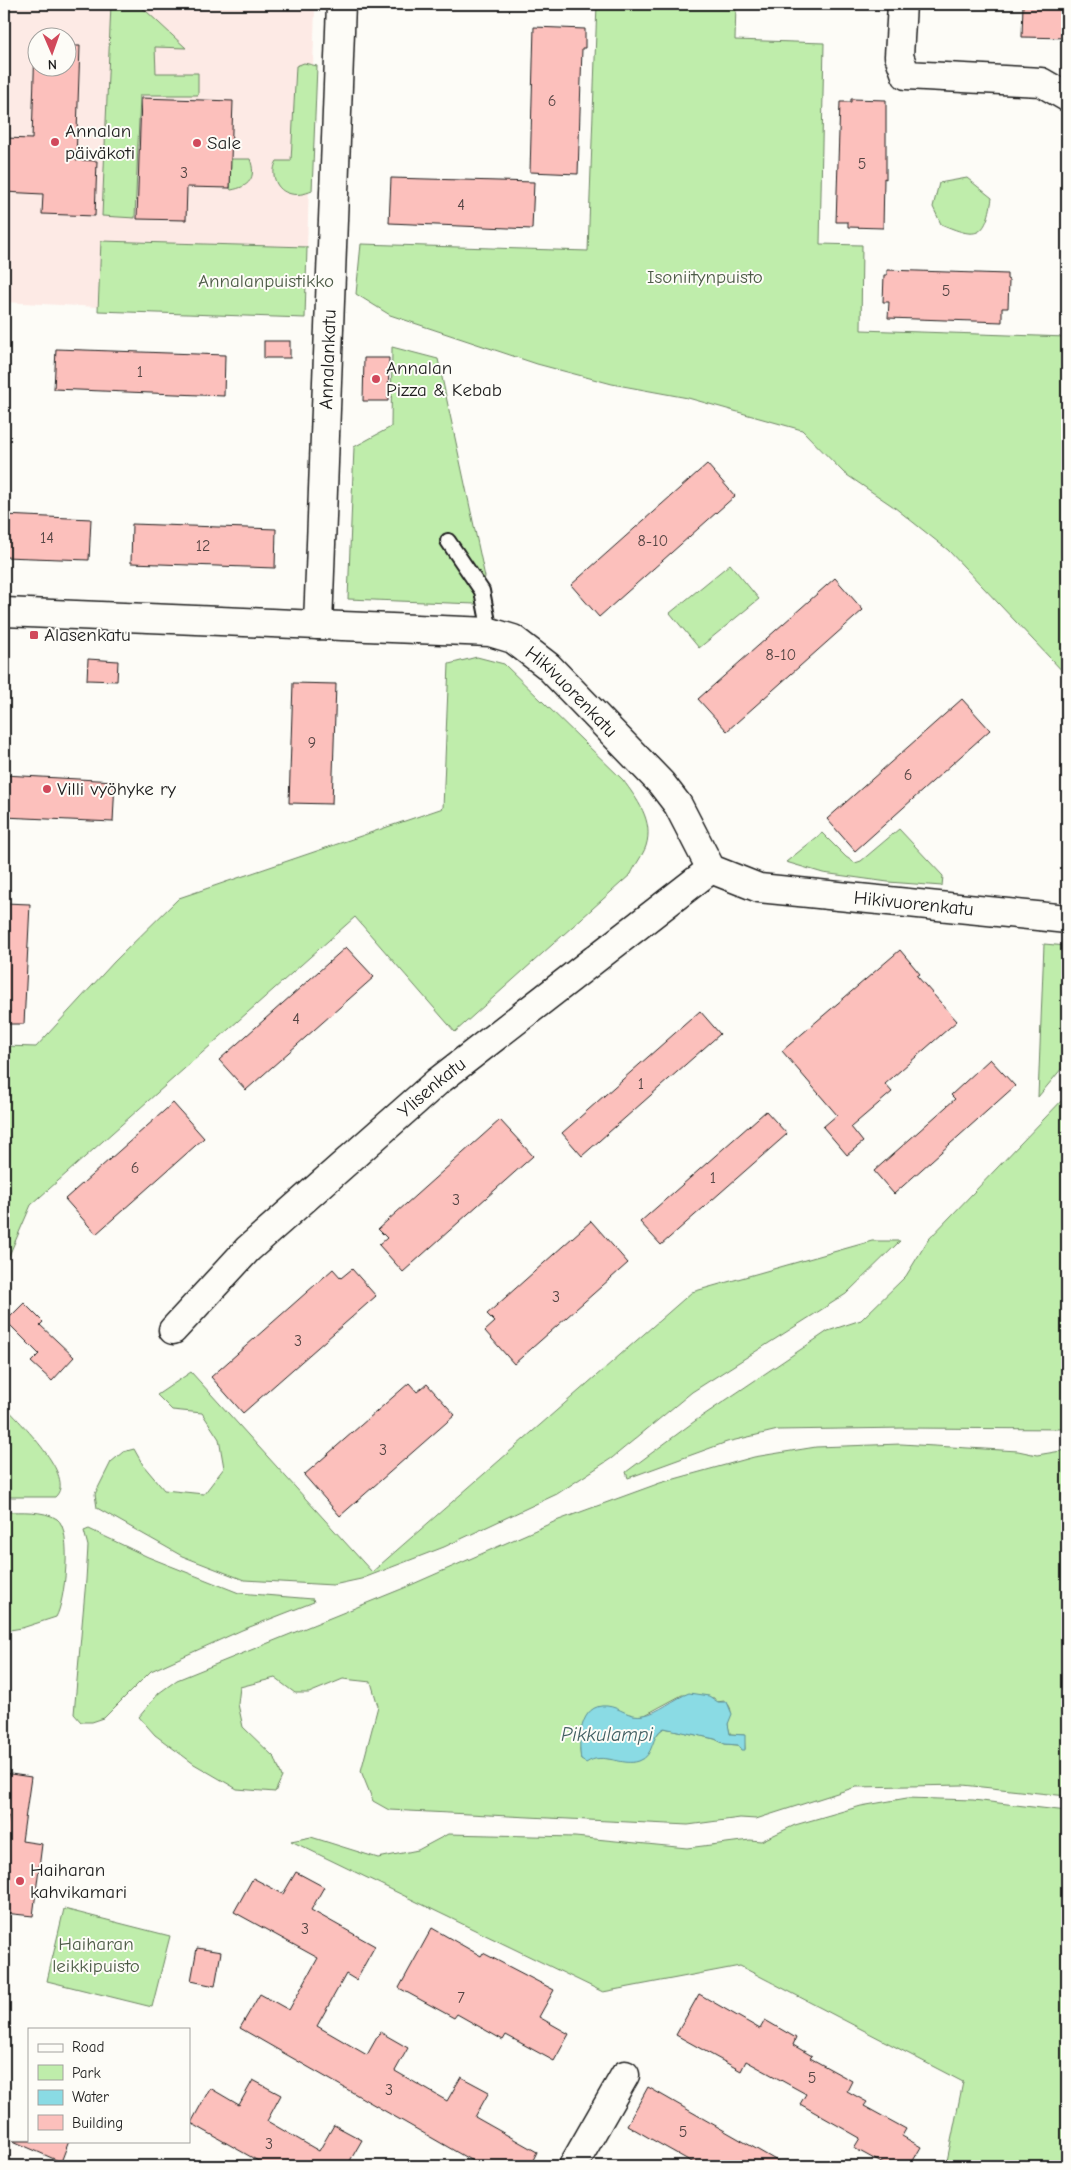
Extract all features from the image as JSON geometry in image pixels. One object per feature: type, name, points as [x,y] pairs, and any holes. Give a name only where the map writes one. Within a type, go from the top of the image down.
[{"type":"street","name":"Annalankatu","points":[[318,625],[341,4]]},
{"type":"street","points":[[902,4],[899,56],[906,75],[1041,82],[1067,97]]},
{"type":"street","name":"Hikivuorenkatu","points":[[4,612],[490,632],[513,639],[548,666],[661,783],[678,805],[710,869],[759,888],[1067,919]]},
{"type":"street","name":"Ylisenkatu","points":[[173,1330],[248,1250],[437,1082],[710,869]]},
{"type":"street","points":[[573,2166],[625,2075]]},
{"type":"lane","points":[[448,541],[482,591],[490,632]]},
{"type":"shaded area","points":[[4,4],[228,4],[315,8],[307,247],[101,241],[98,307],[4,302]]},
{"type":"green space","points":[[111,4],[134,4],[145,10],[186,48],[155,47],[156,73],[198,73],[198,95],[140,95],[135,218],[102,216]]},
{"type":"green space","name":"Isoniitynpuisto","points":[[597,4],[736,4],[735,40],[824,43],[820,244],[862,245],[861,330],[1067,337],[1067,676],[948,550],[894,507],[844,473],[802,430],[688,398],[612,384],[537,364],[390,315],[356,294],[361,244],[588,251]]},
{"type":"green space","points":[[304,63],[317,66],[312,191],[294,194],[280,188],[275,180],[274,170],[277,161],[291,161],[296,66]]},
{"type":"green space","points":[[230,159],[250,159],[253,171],[247,184],[231,190],[230,188]]},
{"type":"green space","points":[[967,178],[992,198],[990,212],[982,228],[977,232],[971,233],[941,224],[933,207],[939,183]]},
{"type":"green space","name":"Annalanpuistikko","points":[[101,241],[307,247],[305,318],[98,311]]},
{"type":"green space","points":[[392,347],[438,359],[485,577],[475,604],[348,599],[354,447],[391,427]]},
{"type":"green space","points":[[730,564],[759,599],[699,648],[670,613]]},
{"type":"green space","points":[[477,657],[504,664],[628,787],[643,811],[648,828],[646,846],[631,874],[455,1032],[355,917],[31,1205],[4,1267],[4,1046],[36,1047],[114,962],[179,898],[443,808],[449,664]]},
{"type":"green space","points":[[899,829],[943,876],[942,886],[888,882],[823,873],[786,862],[822,833],[846,857],[855,863],[861,861]]},
{"type":"green space","points":[[1044,944],[1067,946],[1067,1062],[1038,1097]]},
{"type":"green space","points":[[1067,1095],[1067,1429],[905,1428],[778,1430],[727,1442],[628,1478],[626,1472],[695,1421],[828,1331],[861,1320],[906,1276],[928,1240]]},
{"type":"green space","points":[[872,1241],[900,1241],[846,1294],[692,1392],[612,1458],[557,1494],[444,1547],[361,1579],[333,1585],[244,1580],[182,1556],[97,1508],[95,1494],[111,1462],[123,1452],[134,1449],[143,1465],[164,1490],[204,1494],[224,1468],[219,1439],[202,1413],[172,1410],[157,1395],[191,1372],[372,1572],[692,1292]]},
{"type":"green space","points":[[4,1405],[53,1463],[59,1476],[60,1488],[55,1497],[4,1497]]},
{"type":"green space","points":[[901,1444],[1018,1451],[1037,1455],[1067,1450],[1067,1796],[963,1785],[856,1787],[756,1819],[740,1818],[688,1825],[389,1810],[373,1801],[361,1771],[378,1706],[371,1682],[343,1679],[309,1693],[295,1693],[275,1678],[240,1687],[238,1704],[243,1727],[275,1758],[282,1777],[275,1792],[237,1789],[194,1764],[155,1735],[139,1717],[159,1693],[177,1680],[404,1588],[556,1521],[660,1483],[754,1457],[816,1447]],"holes":[[[682,1695],[714,1698],[716,1702],[725,1701],[730,1708],[731,1714],[728,1725],[730,1734],[744,1735],[745,1749],[738,1745],[725,1744],[715,1739],[664,1728],[634,1762],[595,1757],[581,1760],[580,1750],[584,1722],[620,1712],[636,1716],[645,1715]]]},
{"type":"green space","points":[[4,1512],[39,1513],[57,1519],[62,1526],[65,1537],[66,1566],[62,1597],[56,1617],[22,1628],[4,1631]]},
{"type":"green space","points":[[89,1529],[148,1557],[239,1593],[313,1599],[314,1602],[242,1630],[151,1671],[104,1718],[92,1722],[81,1722],[74,1714],[88,1546],[84,1531]]},
{"type":"green space","points":[[907,1798],[973,1800],[1067,1811],[1067,2166],[946,2166],[963,2082],[740,1966],[603,1992],[291,1841],[311,1837],[378,1858],[418,1850],[448,1834],[575,1837],[687,1848],[750,1840],[761,1841],[795,1825],[861,1806]]},
{"type":"green space","name":"Haiharan leikkipuisto","points":[[64,1909],[170,1936],[152,2007],[47,1981]]},
{"type":"water","name":"Pikkulampi","points":[[689,1693],[709,1696],[718,1702],[727,1702],[732,1714],[728,1724],[730,1734],[745,1735],[745,1750],[741,1750],[738,1745],[725,1744],[715,1739],[664,1728],[656,1735],[648,1755],[639,1761],[626,1762],[599,1758],[586,1763],[581,1760],[582,1725],[591,1711],[598,1707],[607,1706],[633,1715],[644,1715]]},
{"type":"building","points":[[1023,4],[1067,4],[1067,38],[1022,37]]},
{"type":"building","points":[[534,27],[585,29],[585,48],[582,48],[578,174],[530,172]]},
{"type":"building","points":[[78,46],[80,46],[76,160],[97,161],[95,216],[42,214],[43,194],[4,192],[4,138],[32,139],[34,78],[78,78]]},
{"type":"building","points":[[141,98],[233,101],[230,188],[187,187],[186,220],[137,219]]},
{"type":"building","points":[[851,99],[886,100],[886,179],[884,178],[883,228],[848,227],[848,222],[836,222],[840,102],[851,102]]},
{"type":"building","points":[[391,178],[534,182],[532,229],[389,223]]},
{"type":"building","points":[[887,270],[1007,274],[1007,279],[1009,280],[1008,308],[1002,308],[1002,322],[888,318],[889,302],[883,302],[884,275],[887,275]]},
{"type":"building","points":[[264,341],[290,341],[290,358],[264,358]]},
{"type":"building","points":[[56,349],[225,355],[224,396],[54,389]]},
{"type":"building","name":"Annalan Pizza & Kebab","points":[[364,358],[389,358],[388,401],[363,401]]},
{"type":"building","points":[[707,464],[735,496],[599,617],[571,585]]},
{"type":"building","points":[[4,515],[91,519],[89,560],[4,557]]},
{"type":"building","points":[[132,524],[276,529],[275,568],[131,563]]},
{"type":"building","points":[[835,578],[863,610],[727,731],[698,699]]},
{"type":"building","points":[[88,659],[118,661],[117,681],[87,680]]},
{"type":"building","points":[[293,683],[336,684],[332,804],[289,803]]},
{"type":"building","points":[[962,699],[990,730],[855,851],[827,819]]},
{"type":"building","points":[[4,775],[115,781],[113,822],[4,817]]},
{"type":"building","points":[[4,903],[30,904],[24,1024],[4,1024]]},
{"type":"building","points":[[346,947],[374,977],[246,1090],[219,1060]]},
{"type":"building","points":[[900,950],[920,974],[917,976],[957,1021],[885,1084],[892,1092],[851,1127],[863,1142],[847,1155],[823,1127],[837,1115],[782,1051]]},
{"type":"building","points":[[700,1011],[720,1034],[582,1156],[562,1133]]},
{"type":"building","points":[[990,1059],[1015,1086],[894,1194],[874,1171],[955,1099],[951,1095]]},
{"type":"building","points":[[173,1103],[204,1138],[96,1234],[65,1199]]},
{"type":"building","points":[[766,1111],[787,1134],[661,1245],[640,1222]]},
{"type":"building","points":[[500,1120],[533,1156],[403,1272],[379,1245],[387,1238],[378,1229]]},
{"type":"building","points":[[591,1221],[628,1263],[514,1364],[485,1331],[495,1322],[487,1314]]},
{"type":"building","points":[[333,1269],[341,1278],[352,1269],[376,1296],[243,1413],[211,1377]]},
{"type":"building","points":[[24,1303],[43,1322],[40,1325],[74,1357],[52,1381],[31,1362],[39,1354],[6,1321]]},
{"type":"building","points":[[409,1383],[417,1392],[427,1384],[455,1415],[340,1516],[304,1475]]},
{"type":"building","points":[[4,1773],[31,1777],[22,1841],[42,1844],[33,1916],[4,1913],[4,1839],[8,1816],[4,1815]]},
{"type":"building","points":[[296,1872],[324,1887],[311,1910],[375,1946],[356,1980],[346,1974],[317,2026],[367,2055],[380,2032],[408,2048],[395,2071],[447,2101],[461,2077],[489,2092],[475,2117],[537,2152],[530,2166],[481,2166],[240,2028],[260,1994],[289,2010],[318,1958],[234,1912],[253,1878],[283,1894]]},
{"type":"building","points":[[432,1928],[481,1956],[483,1953],[554,1990],[539,2017],[569,2034],[554,2061],[506,2035],[503,2040],[457,2014],[454,2018],[399,1988]]},
{"type":"building","points":[[197,1948],[221,1952],[215,1986],[191,1981]]},
{"type":"building","points":[[699,1994],[760,2029],[765,2020],[796,2038],[793,2045],[812,2056],[810,2058],[852,2081],[847,2091],[867,2102],[864,2106],[906,2129],[902,2136],[921,2147],[910,2166],[887,2166],[854,2148],[860,2138],[800,2104],[806,2094],[746,2061],[741,2071],[676,2035]]},
{"type":"building","points":[[253,2080],[281,2095],[267,2121],[319,2151],[334,2125],[362,2140],[347,2166],[267,2166],[191,2123],[210,2088],[239,2105]]},
{"type":"building","points":[[648,2087],[786,2166],[699,2166],[651,2139],[627,2125]]},
{"type":"building","points":[[13,2141],[69,2142],[61,2162]]},
{"type":"place","name":"Annalan päiväkoti","points":[[55,142]]},
{"type":"place","name":"Sale","points":[[197,143]]},
{"type":"place","name":"Annalan Pizza & Kebab","points":[[376,379]]},
{"type":"place","name":"Alasenkatu","points":[[34,635]]},
{"type":"place","name":"Villi vyöhyke ry","points":[[47,789]]},
{"type":"place","name":"Haiharan kahvikamari","points":[[20,1881]]}]
